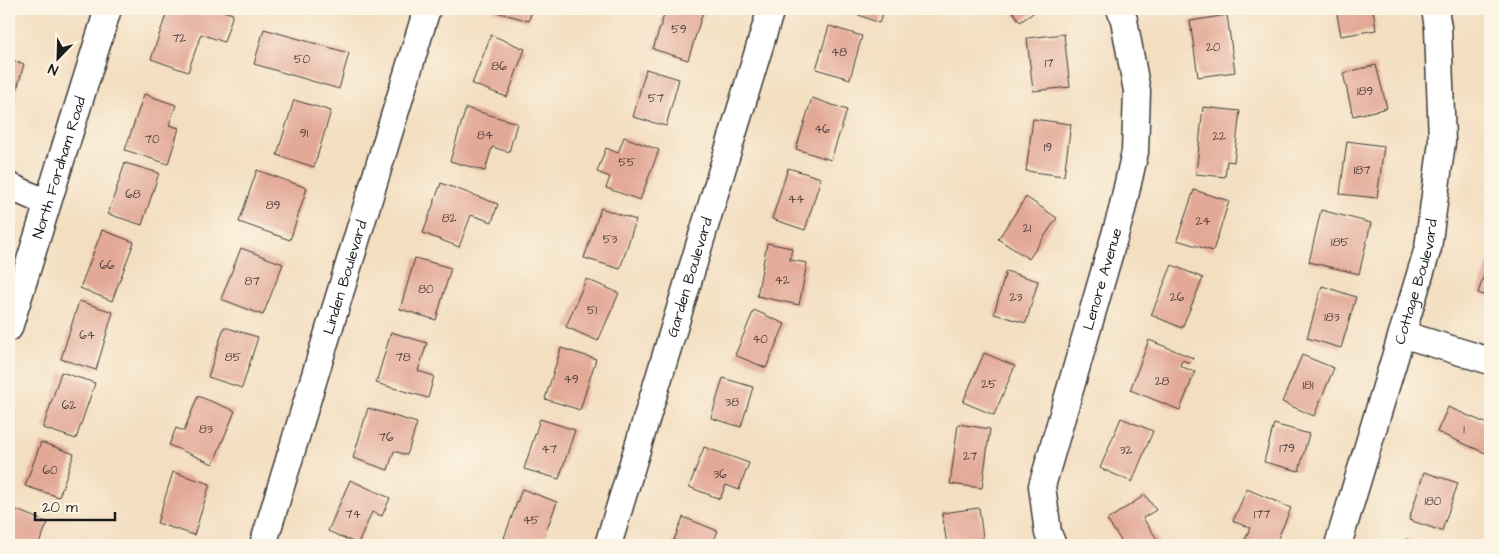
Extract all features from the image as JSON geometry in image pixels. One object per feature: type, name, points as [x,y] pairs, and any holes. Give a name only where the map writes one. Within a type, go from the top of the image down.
[{"type":"street","name":"North Fordham Road","points":[[9,328],[108,9]]},
{"type":"street","name":"Garden Boulevard","points":[[608,545],[771,9]]},
{"type":"street","name":"Lenore Avenue","points":[[1053,545],[1048,533],[1042,486],[1121,214],[1135,152],[1137,91],[1124,20],[1120,9]]},
{"type":"street","name":"Cottage Boulevard","points":[[1338,545],[1428,248],[1442,142],[1438,28],[1434,9]]},
{"type":"street","name":"Linden Boulevard","points":[[263,545],[422,10]]},
{"type":"street","points":[[9,186],[47,203]]},
{"type":"street","points":[[1402,334],[1490,361]]},
{"type":"building","points":[[168,9],[217,9],[233,14],[224,42],[201,34],[188,72],[151,59]]},
{"type":"building","points":[[494,9],[532,9],[529,21],[493,11]]},
{"type":"building","points":[[666,9],[704,9],[688,60],[653,49]]},
{"type":"building","points":[[844,9],[885,9],[879,23]]},
{"type":"building","points":[[1011,9],[1039,9],[1020,22]]},
{"type":"building","points":[[1336,9],[1373,9],[1376,30],[1341,36]]},
{"type":"building","points":[[1227,15],[1235,72],[1198,77],[1190,21]]},
{"type":"building","points":[[829,26],[862,36],[850,79],[816,69]]},
{"type":"building","points":[[264,29],[349,53],[339,89],[254,64]]},
{"type":"building","points":[[1064,34],[1070,87],[1033,91],[1027,38]]},
{"type":"building","points":[[491,35],[525,49],[507,97],[472,84]]},
{"type":"building","points":[[9,59],[24,64],[9,118]]},
{"type":"building","points":[[1376,65],[1387,108],[1353,116],[1343,73]]},
{"type":"building","points":[[646,69],[679,79],[666,126],[633,117]]},
{"type":"building","points":[[144,94],[176,105],[169,125],[179,128],[168,164],[125,150]]},
{"type":"building","points":[[812,98],[847,110],[831,160],[796,149]]},
{"type":"building","points":[[294,100],[331,111],[314,167],[277,155]]},
{"type":"building","points":[[1203,107],[1240,111],[1234,162],[1227,161],[1225,177],[1196,174]]},
{"type":"building","points":[[466,108],[517,123],[509,152],[492,147],[485,171],[450,161]]},
{"type":"building","points":[[1033,119],[1071,124],[1064,176],[1026,171]]},
{"type":"building","points":[[624,137],[659,150],[640,200],[606,188],[610,177],[597,172],[606,148],[618,153]]},
{"type":"building","points":[[1347,141],[1384,146],[1377,198],[1340,194]]},
{"type":"building","points":[[125,163],[159,173],[142,225],[108,214]]},
{"type":"building","points":[[788,168],[821,178],[805,230],[772,219]]},
{"type":"building","points":[[257,170],[307,188],[290,240],[239,222]]},
{"type":"building","points":[[441,183],[498,204],[492,222],[471,215],[459,247],[423,233]]},
{"type":"building","points":[[1194,190],[1229,201],[1213,251],[1177,240]]},
{"type":"building","points":[[1026,197],[1057,218],[1029,259],[998,239]]},
{"type":"building","points":[[601,208],[636,220],[620,269],[584,258]]},
{"type":"building","points":[[1321,210],[1371,223],[1359,274],[1309,262]]},
{"type":"building","points":[[102,230],[134,242],[112,301],[80,288]]},
{"type":"building","points":[[767,243],[792,248],[790,260],[807,263],[799,305],[757,296]]},
{"type":"building","points":[[241,248],[283,264],[263,315],[221,299]]},
{"type":"building","points":[[1490,257],[1490,297],[1478,293]]},
{"type":"building","points":[[415,258],[451,268],[436,320],[400,309]]},
{"type":"building","points":[[1172,265],[1203,278],[1182,328],[1151,315]]},
{"type":"building","points":[[1006,271],[1038,281],[1026,323],[994,314]]},
{"type":"building","points":[[586,279],[619,293],[598,341],[566,327]]},
{"type":"building","points":[[1322,286],[1356,297],[1341,348],[1307,338]]},
{"type":"building","points":[[79,301],[113,312],[96,370],[61,359]]},
{"type":"building","points":[[754,310],[785,324],[766,368],[735,355]]},
{"type":"building","points":[[224,327],[258,337],[242,388],[208,377]]},
{"type":"building","points":[[391,332],[427,343],[418,371],[434,376],[428,398],[376,383]]},
{"type":"building","points":[[1149,340],[1193,358],[1190,363],[1182,360],[1180,366],[1195,372],[1180,410],[1130,390]]},
{"type":"building","points":[[561,348],[596,359],[580,410],[545,399]]},
{"type":"building","points":[[984,353],[1015,366],[994,415],[963,402]]},
{"type":"building","points":[[1302,355],[1334,368],[1314,416],[1282,402]]},
{"type":"building","points":[[61,372],[95,383],[76,439],[43,428]]},
{"type":"building","points":[[723,378],[753,387],[741,427],[711,418]]},
{"type":"building","points":[[198,396],[235,411],[213,464],[169,445],[176,428],[184,431]]},
{"type":"building","points":[[1448,407],[1490,425],[1490,455],[1437,432]]},
{"type":"building","points":[[368,408],[417,423],[407,455],[394,451],[388,470],[353,458]]},
{"type":"building","points":[[1121,418],[1153,431],[1132,482],[1100,468]]},
{"type":"building","points":[[540,419],[575,430],[559,479],[524,469]]},
{"type":"building","points":[[958,424],[990,429],[982,488],[950,484]]},
{"type":"building","points":[[1274,424],[1309,434],[1299,471],[1264,462]]},
{"type":"building","points":[[41,442],[74,454],[59,497],[25,486]]},
{"type":"building","points":[[704,447],[749,463],[739,490],[726,485],[720,499],[689,487]]},
{"type":"building","points":[[173,472],[210,484],[194,535],[157,523]]},
{"type":"building","points":[[1424,472],[1458,483],[1442,531],[1409,520]]},
{"type":"building","points":[[350,480],[390,498],[382,516],[372,512],[358,544],[328,531]]},
{"type":"building","points":[[522,489],[557,502],[541,545],[525,545],[504,538]]},
{"type":"building","points":[[1247,489],[1291,508],[1275,545],[1243,545],[1250,528],[1233,521]]},
{"type":"building","points":[[1145,495],[1156,510],[1143,518],[1161,545],[1124,545],[1107,520]]},
{"type":"building","points":[[979,508],[984,545],[947,545],[942,513]]},
{"type":"building","points":[[17,510],[48,523],[38,545],[9,545],[9,529]]},
{"type":"building","points":[[683,517],[718,531],[712,545],[672,545]]},
{"type":"building","points":[[1406,539],[1421,545],[1404,545]]}]
